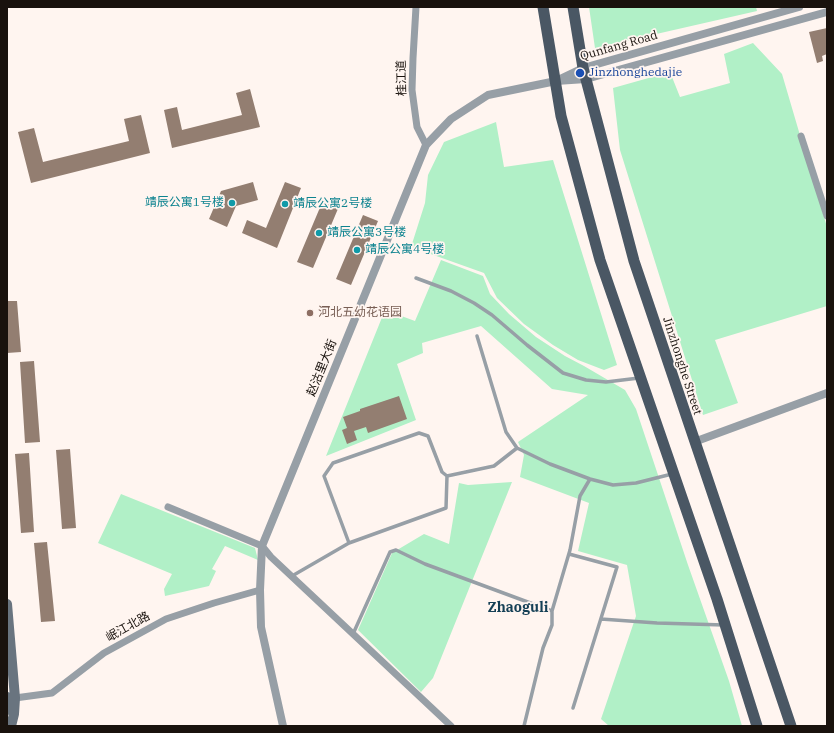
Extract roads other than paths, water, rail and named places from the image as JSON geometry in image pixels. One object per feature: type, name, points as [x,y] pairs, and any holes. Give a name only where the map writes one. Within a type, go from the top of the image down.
[{"type":"main road","points":[[543,7],[561,116],[600,260],[725,625],[757,726]]},
{"type":"main road","name":"Jinzhonghe Street","points":[[573,7],[583,68],[634,261],[791,726]]},
{"type":"main road","points":[[7,604],[11,697],[14,714],[12,726]]},
{"type":"main road","points":[[7,710],[11,697]]},
{"type":"street","name":"桂江道","points":[[416,7],[412,58],[412,90],[418,127],[426,146]]},
{"type":"street","name":"Qunfang Road","points":[[556,81],[583,68],[799,7]]},
{"type":"street","name":"Qunfang Road","points":[[556,81],[586,79],[827,12]]},
{"type":"street","name":"赵沽里大街","points":[[283,726],[261,627],[260,590],[262,546],[426,146],[451,119],[488,95],[556,81]]},
{"type":"street","points":[[800,136],[827,216]]},
{"type":"street","points":[[694,442],[827,393]]},
{"type":"street","points":[[168,507],[262,546],[271,557],[451,726]]},
{"type":"street","name":"岷江北路","points":[[11,697],[52,693],[104,653],[166,618],[260,590]]},
{"type":"lane","points":[[416,278],[451,291],[474,303],[492,315],[563,373],[586,380],[606,382],[640,378]]},
{"type":"lane","points":[[477,336],[506,432],[517,448],[550,464],[590,479],[613,485],[636,483],[673,473]]},
{"type":"lane","points":[[349,543],[324,476],[333,463],[419,433],[428,436],[442,472],[447,476]]},
{"type":"lane","points":[[447,476],[494,466],[517,448]]},
{"type":"lane","points":[[292,576],[349,543],[446,508],[447,476]]},
{"type":"lane","points":[[524,726],[543,648],[552,625],[552,611],[569,554],[580,496],[590,479]]},
{"type":"lane","points":[[353,634],[390,552],[396,550],[425,564],[552,611]]},
{"type":"lane","points":[[569,554],[617,567],[574,708]]},
{"type":"lane","points":[[601,619],[657,623],[725,625]]},
{"type":"place","name":"Jinzhonghedajie","points":[[580,73]]},
{"type":"place","name":"靖辰公寓1号楼","points":[[232,203]]},
{"type":"place","name":"靖辰公寓2号楼","points":[[285,204]]},
{"type":"place","name":"靖辰公寓3号楼","points":[[319,233]]},
{"type":"place","name":"靖辰公寓4号楼","points":[[357,250]]},
{"type":"place","name":"河北五幼花语园","points":[[310,313]]},
{"type":"district","name":"Zhaoguli","points":[[518,608]]}]
